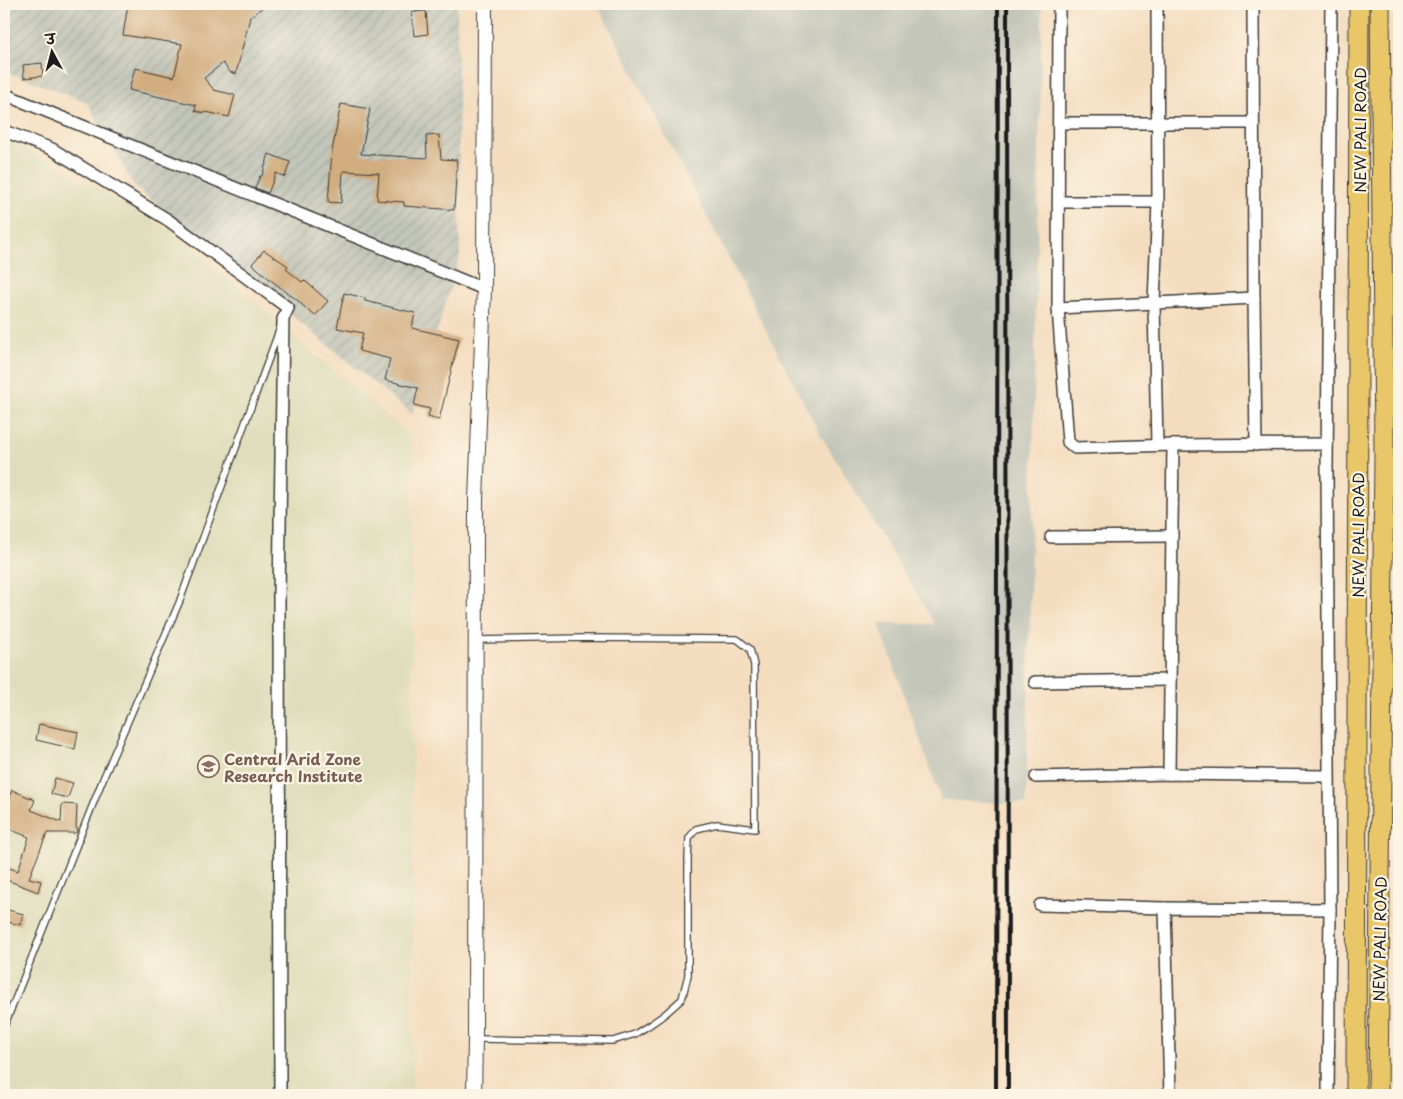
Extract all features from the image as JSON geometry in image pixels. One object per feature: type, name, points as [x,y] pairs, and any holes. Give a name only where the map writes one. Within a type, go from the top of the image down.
[{"type":"highway","name":"NEW PALI ROAD","points":[[1356,1095],[1359,4]]},
{"type":"highway","name":"NEW PALI ROAD","points":[[1378,1095],[1384,451],[1380,4]]},
{"type":"street","points":[[474,1095],[476,501],[484,289],[485,4]]},
{"type":"street","points":[[1059,4],[1058,308],[1068,442],[1075,448],[1327,444]]},
{"type":"street","points":[[1157,4],[1158,202],[1154,303],[1157,446]]},
{"type":"street","points":[[1253,4],[1256,445]]},
{"type":"street","points":[[1328,1095],[1330,909],[1327,444],[1331,4]]},
{"type":"street","points":[[4,94],[484,289]]},
{"type":"street","points":[[1059,122],[1254,123]]},
{"type":"street","points":[[4,131],[52,149],[168,220],[288,308],[283,319],[279,597],[280,1095]]},
{"type":"street","points":[[1059,202],[1158,202]]},
{"type":"street","points":[[1058,308],[1254,298]]},
{"type":"street","points":[[1169,774],[1173,445]]},
{"type":"street","points":[[1051,537],[1172,536]]},
{"type":"street","points":[[1035,682],[1170,680]]},
{"type":"street","points":[[1036,777],[1169,774],[1328,776]]},
{"type":"street","points":[[1040,905],[1330,909]]},
{"type":"street","points":[[1165,908],[1170,1095]]},
{"type":"lane","points":[[4,1028],[103,779],[179,603],[283,319]]},
{"type":"lane","points":[[475,1039],[613,1041],[635,1034],[664,1015],[682,999],[688,975],[689,838],[696,829],[717,824],[755,829],[754,665],[750,649],[737,639],[584,638],[476,640]]},
{"type":"shaded area","points":[[4,4],[457,4],[460,256],[412,414],[134,186],[87,102],[4,71]]},
{"type":"shaded area","points":[[597,4],[1042,4],[1026,804],[941,800],[879,624],[935,624],[820,434]]},
{"type":"shaded area","points":[[1399,4],[1399,1095],[1394,1095]]},
{"type":"shaded area","name":"Central Arid Zone Research Institute","points":[[4,136],[173,232],[412,438],[413,1095],[4,1095]]},
{"type":"building","points":[[128,4],[267,4],[250,17],[236,74],[230,72],[223,63],[204,78],[214,90],[235,95],[229,117],[195,111],[196,105],[129,90],[135,68],[174,77],[182,44],[123,35]]},
{"type":"building","points":[[426,11],[428,34],[414,36],[412,12]]},
{"type":"building","points":[[42,63],[43,76],[24,78],[23,65]]},
{"type":"building","points":[[341,104],[370,109],[361,154],[427,158],[426,136],[439,135],[441,159],[457,160],[454,210],[404,206],[404,202],[377,200],[379,173],[343,171],[341,203],[328,202],[332,151]]},
{"type":"building","points":[[269,154],[290,162],[285,177],[276,173],[268,193],[255,188],[260,176],[262,176]]},
{"type":"building","points":[[264,250],[288,266],[286,269],[302,282],[304,280],[328,301],[315,316],[252,264]]},
{"type":"building","points":[[344,293],[365,298],[365,301],[415,313],[412,328],[459,339],[439,420],[428,417],[430,409],[414,405],[418,388],[385,380],[390,359],[359,351],[363,333],[337,328]]},
{"type":"building","points":[[39,724],[78,732],[75,749],[36,740]]},
{"type":"building","points":[[55,778],[73,783],[68,798],[51,794]]},
{"type":"building","points":[[12,790],[35,800],[31,810],[61,822],[62,804],[77,805],[76,828],[78,829],[76,833],[47,833],[29,878],[41,881],[38,892],[4,879],[4,866],[18,871],[29,837],[4,827],[4,811]]},
{"type":"building","points":[[4,909],[23,914],[20,925],[4,921]]},
{"type":"railway","points":[[996,1095],[998,4]]},
{"type":"railway","points":[[1007,4],[1008,1095]]},
{"type":"place","name":"Central Arid Zone Research Institute","points":[[208,767]]}]
